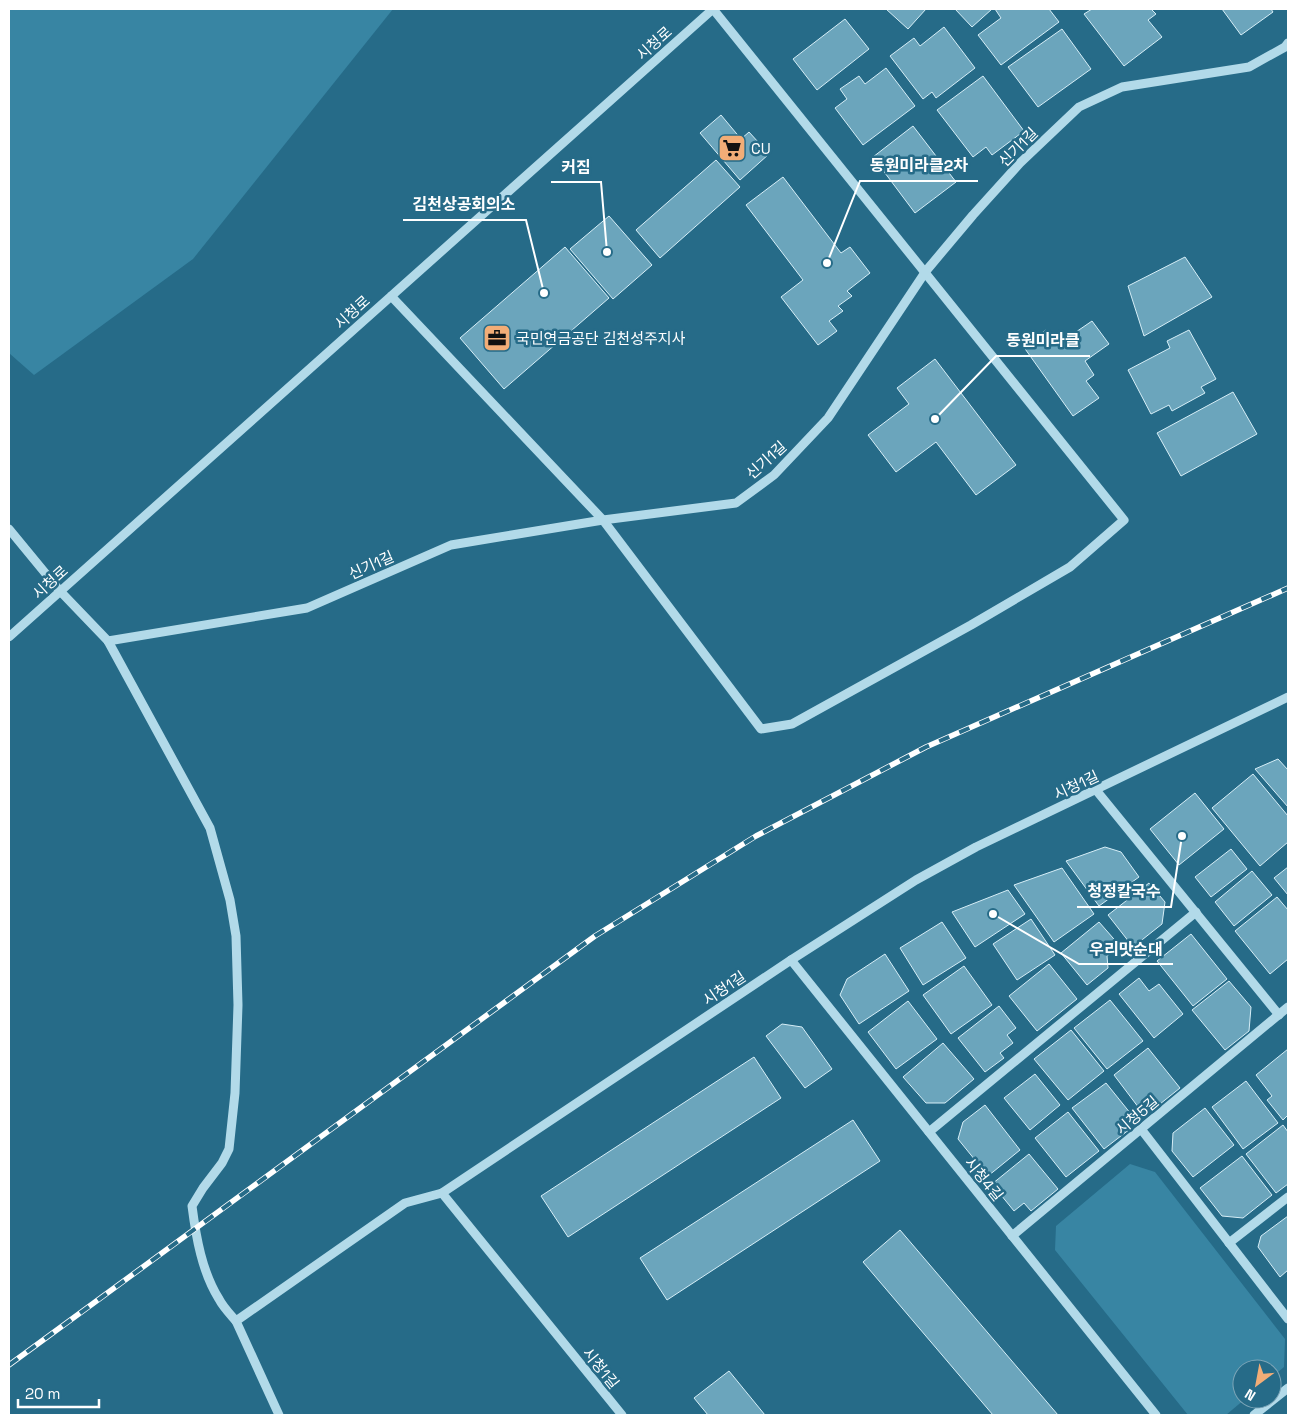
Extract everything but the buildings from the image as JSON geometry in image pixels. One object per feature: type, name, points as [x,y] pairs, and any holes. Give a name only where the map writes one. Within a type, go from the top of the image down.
[{"type":"street","points":[[391,296],[603,520],[761,729],[792,724],[971,625],[1070,567],[1124,520],[926,271],[713,9]]},
{"type":"street","name":"시청로","points":[[9,637],[713,9]]},
{"type":"street","name":"신기1길","points":[[108,641],[307,608],[451,545],[603,520],[736,503],[774,475],[828,418],[926,271],[973,214],[1020,163],[1080,107],[1122,87],[1250,67],[1288,43]]},
{"type":"street","points":[[9,530],[60,591],[108,641],[210,828],[230,900],[236,936],[238,1005],[235,1093],[229,1149],[222,1163],[192,1206],[195,1229],[205,1267],[219,1299],[236,1321],[280,1415]]},
{"type":"street","name":"시청1길","points":[[622,1415],[442,1193],[791,960],[916,880],[976,847],[1288,698]]},
{"type":"street","points":[[1096,790],[1279,1015]]},
{"type":"street","points":[[929,1132],[1196,912]]},
{"type":"street","name":"시청4길","points":[[791,960],[1156,1415]]},
{"type":"street","name":"시청5길","points":[[1012,1236],[1288,1007]]},
{"type":"street","points":[[1141,1129],[1288,1319]]},
{"type":"street","points":[[236,1321],[405,1203],[442,1193]]},
{"type":"street","points":[[1229,1243],[1288,1197]]},
{"type":"street","points":[[1254,1415],[1288,1388]]},
{"type":"shaded area","points":[[9,9],[393,9],[193,259],[34,375],[9,353]]},
{"type":"shaded area","points":[[1130,1164],[1155,1172],[1285,1339],[1284,1367],[1282,1369],[1282,1359],[1232,1359],[1233,1409],[1226,1415],[1188,1415],[1055,1250],[1056,1226]]},
{"type":"railway","points":[[9,1365],[595,936],[756,836],[926,747],[1288,588]]},
{"type":"place","name":"CU","points":[[732,148]]},
{"type":"place","name":"커짐","points":[[607,252]]},
{"type":"place","name":"동원미라클2차","points":[[827,263]]},
{"type":"place","name":"김천상공회의소","points":[[544,293]]},
{"type":"place","name":"국민연금공단 김천성주지사","points":[[497,338]]},
{"type":"place","name":"동원미라클","points":[[935,419]]},
{"type":"place","name":"청정칼국수","points":[[1182,836]]},
{"type":"place","name":"우리맛순대","points":[[993,914]]}]
